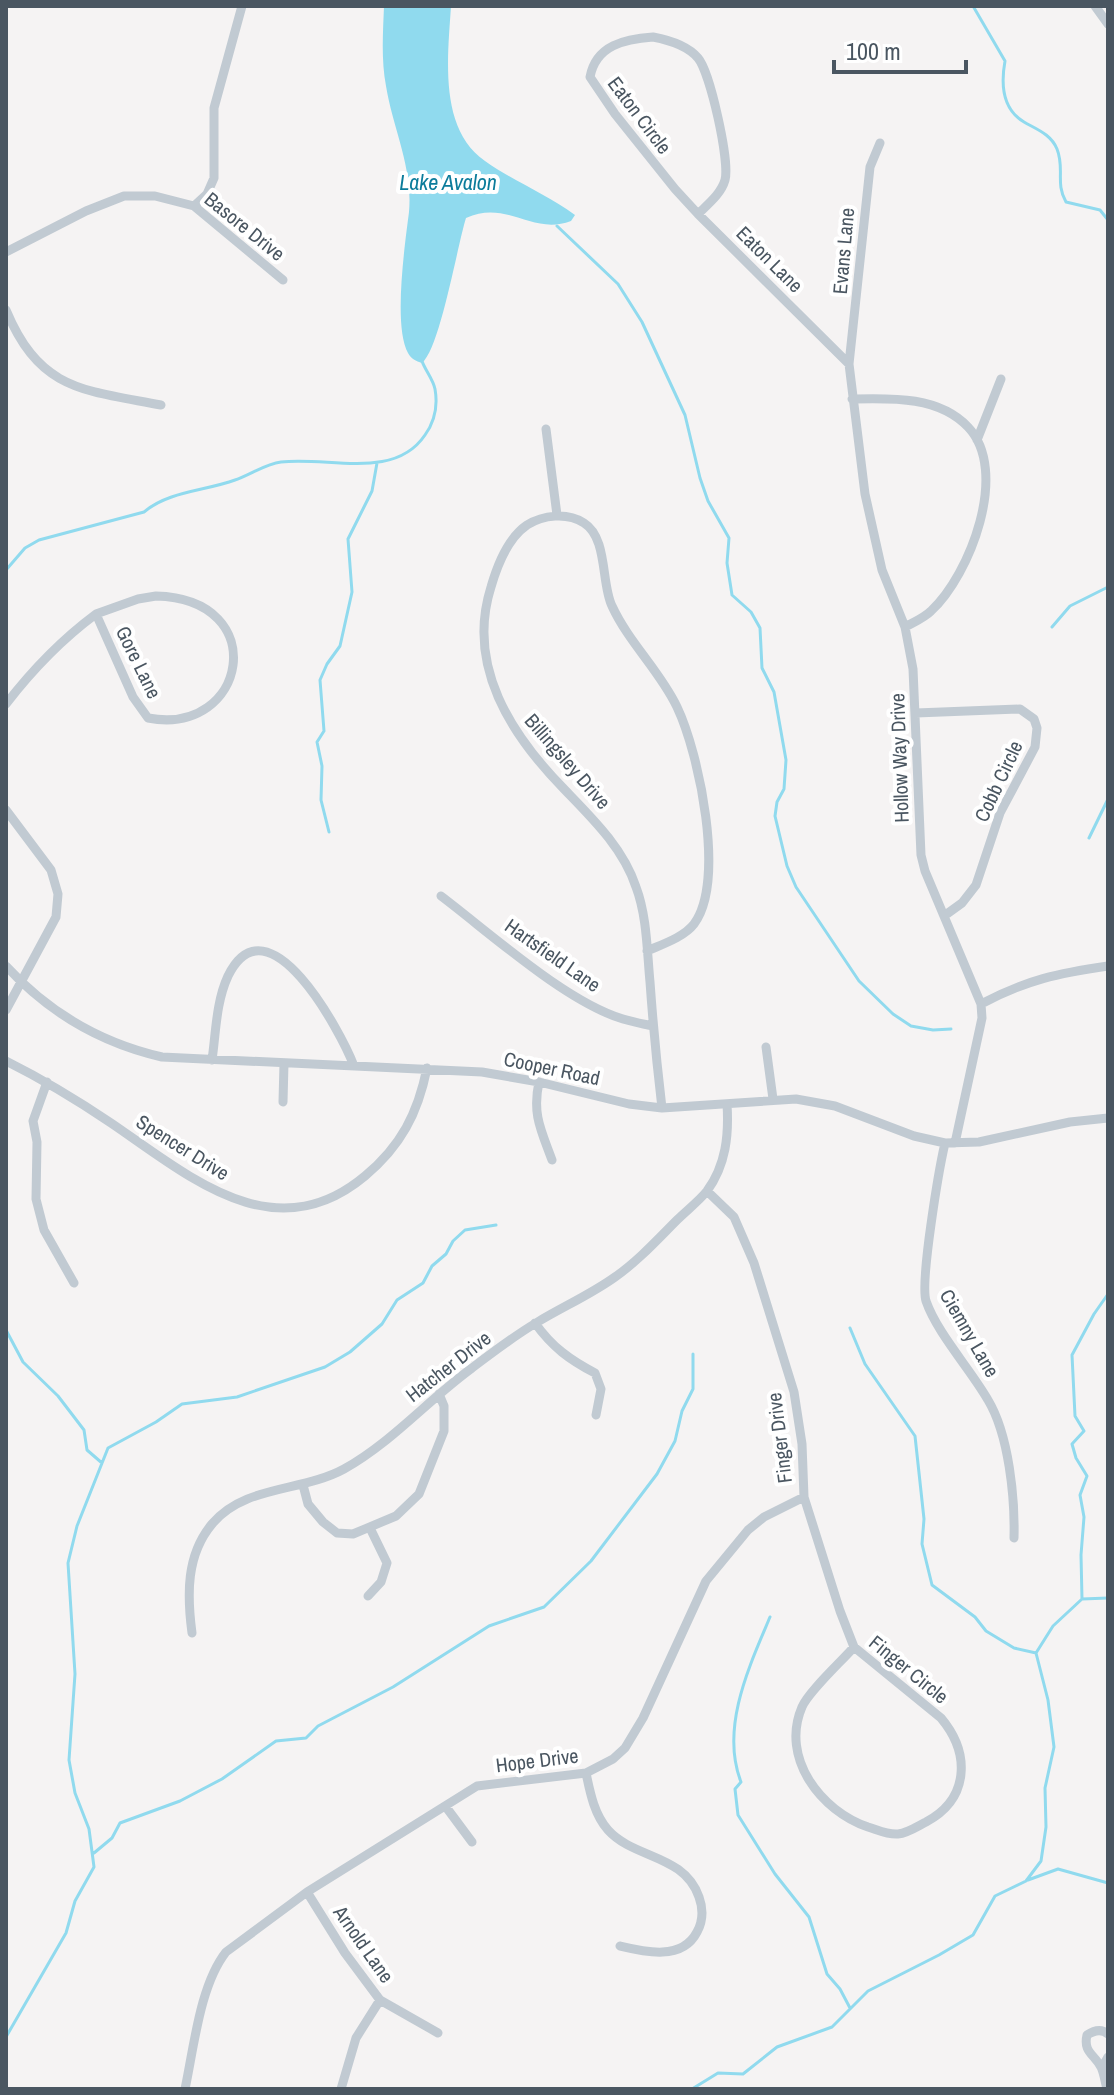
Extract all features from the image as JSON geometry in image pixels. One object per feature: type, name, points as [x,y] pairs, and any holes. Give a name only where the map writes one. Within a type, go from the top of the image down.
[{"type":"street","points":[[194,206],[207,194],[214,178],[214,108],[242,6]]},
{"type":"street","points":[[1095,6],[1108,24]]},
{"type":"street","name":"Eaton Circle","points":[[653,37],[670,41],[697,57],[704,68],[726,169],[725,182],[719,193],[698,214],[593,86],[590,73],[598,57],[615,42],[653,37]]},
{"type":"street","name":"Evans Lane","points":[[849,364],[868,181],[880,143]]},
{"type":"street","name":"Basore Drive","points":[[6,252],[86,211],[124,196],[155,196],[194,206],[283,280]]},
{"type":"street","name":"Eaton Lane","points":[[698,214],[849,364]]},
{"type":"street","points":[[6,310],[18,339],[37,363],[61,381],[100,393],[161,405]]},
{"type":"street","name":"Hollow Way Drive","points":[[849,364],[865,494],[882,570],[905,627],[916,713],[921,855],[981,1004],[982,1018],[950,1143]]},
{"type":"street","points":[[977,440],[1001,379]]},
{"type":"street","points":[[852,399],[913,400],[933,407],[967,426],[977,440],[987,468],[986,488],[969,553],[930,613],[905,627]]},
{"type":"street","points":[[546,429],[557,515],[587,524],[597,541],[611,605],[677,706],[701,782],[709,871],[704,898],[692,927],[647,951]]},
{"type":"street","name":"Billingsley Drive","points":[[557,515],[527,525],[516,535],[497,568],[485,613],[485,659],[496,696],[510,723],[617,849],[636,884],[647,951],[662,1108]]},
{"type":"street","name":"Gore Lane","points":[[6,704],[33,669],[67,636],[96,614],[156,596],[173,596],[201,604],[222,622],[234,647],[232,676],[220,694],[193,716],[163,721],[148,718],[133,697],[96,614]]},
{"type":"street","name":"Cobb Circle","points":[[916,713],[1020,709],[1034,719],[1037,728],[1035,747],[1000,813],[976,885],[962,903],[944,916]]},
{"type":"street","points":[[6,810],[51,870],[58,894],[56,917],[6,1010]]},
{"type":"street","name":"Hartsfield Lane","points":[[441,896],[587,1003],[621,1019],[653,1026]]},
{"type":"street","points":[[212,1060],[219,1005],[229,974],[243,957],[263,952],[278,956],[301,977],[336,1026],[354,1066]]},
{"type":"street","name":"Cooper Road","points":[[6,966],[21,982],[78,1026],[116,1045],[162,1057],[482,1072],[629,1104],[662,1108],[773,1099],[835,1106],[914,1136],[950,1143],[979,1142],[1070,1122],[1108,1118]]},
{"type":"street","points":[[981,1004],[1010,989],[1049,975],[1108,966]]},
{"type":"street","points":[[766,1047],[773,1099]]},
{"type":"street","name":"Spencer Drive","points":[[6,1061],[47,1082],[203,1185],[233,1198],[284,1210],[315,1206],[346,1192],[371,1171],[410,1123],[421,1100],[427,1068]]},
{"type":"street","points":[[283,1102],[284,1063]]},
{"type":"street","points":[[47,1082],[33,1121],[37,1142],[36,1199],[44,1230],[74,1283]]},
{"type":"street","points":[[539,1082],[535,1102],[537,1118],[552,1160]]},
{"type":"street","name":"Hatcher Drive","points":[[192,1633],[188,1601],[193,1555],[212,1523],[236,1504],[274,1490],[303,1485],[344,1469],[535,1323],[615,1277],[707,1191],[727,1144],[727,1104]]},
{"type":"street","name":"Ciemny Lane","points":[[950,1143],[925,1276],[926,1301],[990,1403],[1006,1456],[1014,1538]]},
{"type":"street","name":"Finger Drive","points":[[707,1191],[734,1217],[754,1263],[794,1392],[802,1444],[804,1497],[854,1647]]},
{"type":"street","points":[[535,1323],[547,1341],[569,1360],[595,1373],[601,1389],[596,1415]]},
{"type":"street","points":[[303,1485],[308,1504],[337,1533],[353,1534],[396,1516],[419,1494],[444,1431],[444,1406],[439,1394]]},
{"type":"street","name":"Hope Drive","points":[[185,2089],[205,1999],[217,1964],[226,1952],[307,1892],[477,1786],[586,1773],[613,1759],[633,1736],[706,1581],[734,1544],[764,1517],[804,1497]]},
{"type":"street","points":[[368,1596],[381,1582],[387,1563],[370,1528]]},
{"type":"street","name":"Finger Circle","points":[[854,1647],[941,1718],[958,1748],[961,1779],[952,1801],[932,1819],[898,1834],[858,1824],[829,1805],[814,1790],[804,1770],[794,1736],[803,1705],[854,1647]]},
{"type":"street","points":[[586,1773],[592,1800],[606,1828],[615,1837],[666,1860],[694,1885],[700,1898],[702,1913],[692,1942],[664,1953],[620,1946]]},
{"type":"street","points":[[446,1807],[472,1842]]},
{"type":"street","name":"Arnold Lane","points":[[307,1892],[345,1953],[380,2000],[438,2033]]},
{"type":"street","points":[[341,2089],[356,2038],[380,2000]]},
{"type":"street","points":[[1105,2089],[1102,2068],[1085,2043],[1087,2035],[1092,2032],[1098,2030],[1108,2034]]},
{"type":"street","points":[[1102,2068],[1108,2057]]},
{"type":"water","name":"Lake Avalon","points":[[384,6],[451,6],[449,90],[459,130],[470,147],[485,161],[575,215],[571,221],[557,224],[531,222],[494,213],[466,218],[435,338],[422,363],[408,353],[401,324],[401,284],[409,195],[405,164],[384,76]]},
{"type":"waterway","points":[[973,6],[1005,61],[1003,87],[1011,110],[1047,136],[1057,149],[1061,189],[1066,202],[1100,210],[1108,220]]},
{"type":"waterway","points":[[557,226],[618,284],[642,322],[685,415],[708,501],[729,538],[727,563],[732,595],[751,612],[760,628],[762,668],[774,692],[786,760],[784,789],[777,802],[775,816],[787,866],[796,887],[859,981],[893,1014],[911,1026],[951,1029]]},
{"type":"waterway","points":[[6,570],[25,548],[39,540],[144,512],[165,500],[224,484],[275,463],[359,464],[396,458],[412,449],[425,435],[435,413],[435,389],[422,361]]},
{"type":"waterway","points":[[329,832],[321,800],[322,766],[317,742],[324,731],[320,680],[340,646],[352,592],[348,539],[372,491],[377,463]]},
{"type":"waterway","points":[[1052,627],[1070,606],[1108,587]]},
{"type":"waterway","points":[[1089,838],[1108,799]]},
{"type":"waterway","points":[[6,2037],[66,1933],[75,1901],[94,1867],[89,1829],[75,1793],[69,1760],[75,1674],[68,1563],[77,1526],[108,1448],[182,1404],[237,1397],[325,1367],[350,1352],[382,1324],[397,1300],[423,1283],[432,1266],[465,1230],[496,1225]]},
{"type":"waterway","points":[[692,2089],[718,2073],[743,2074],[777,2047],[832,2027],[868,1991],[973,1935],[995,1896],[1026,1881],[1041,1861],[1046,1827],[1045,1788],[1054,1747],[1048,1700],[1036,1653],[1053,1626],[1082,1599],[1084,1517],[1080,1495],[1087,1476],[1072,1444],[1084,1431],[1075,1416],[1072,1355],[1108,1294]]},
{"type":"waterway","points":[[850,1328],[865,1364],[915,1436],[924,1519],[922,1544],[932,1585],[975,1617],[986,1631],[1014,1648],[1036,1653]]},
{"type":"waterway","points":[[6,1330],[23,1362],[58,1396],[84,1430],[87,1450],[102,1463]]},
{"type":"waterway","points":[[94,1853],[112,1838],[120,1823],[180,1801],[222,1779],[276,1741],[306,1738],[318,1726],[393,1687],[489,1626],[544,1607],[591,1561],[657,1474],[675,1441],[682,1411],[693,1389],[693,1354]]},
{"type":"waterway","points":[[1082,1599],[1108,1598]]},
{"type":"waterway","points":[[770,1617],[746,1677],[735,1719],[735,1761],[741,1782],[735,1789],[738,1815],[775,1874],[809,1917],[827,1974],[850,2008]]},
{"type":"waterway","points":[[1028,1880],[1058,1869],[1108,1883]]}]
